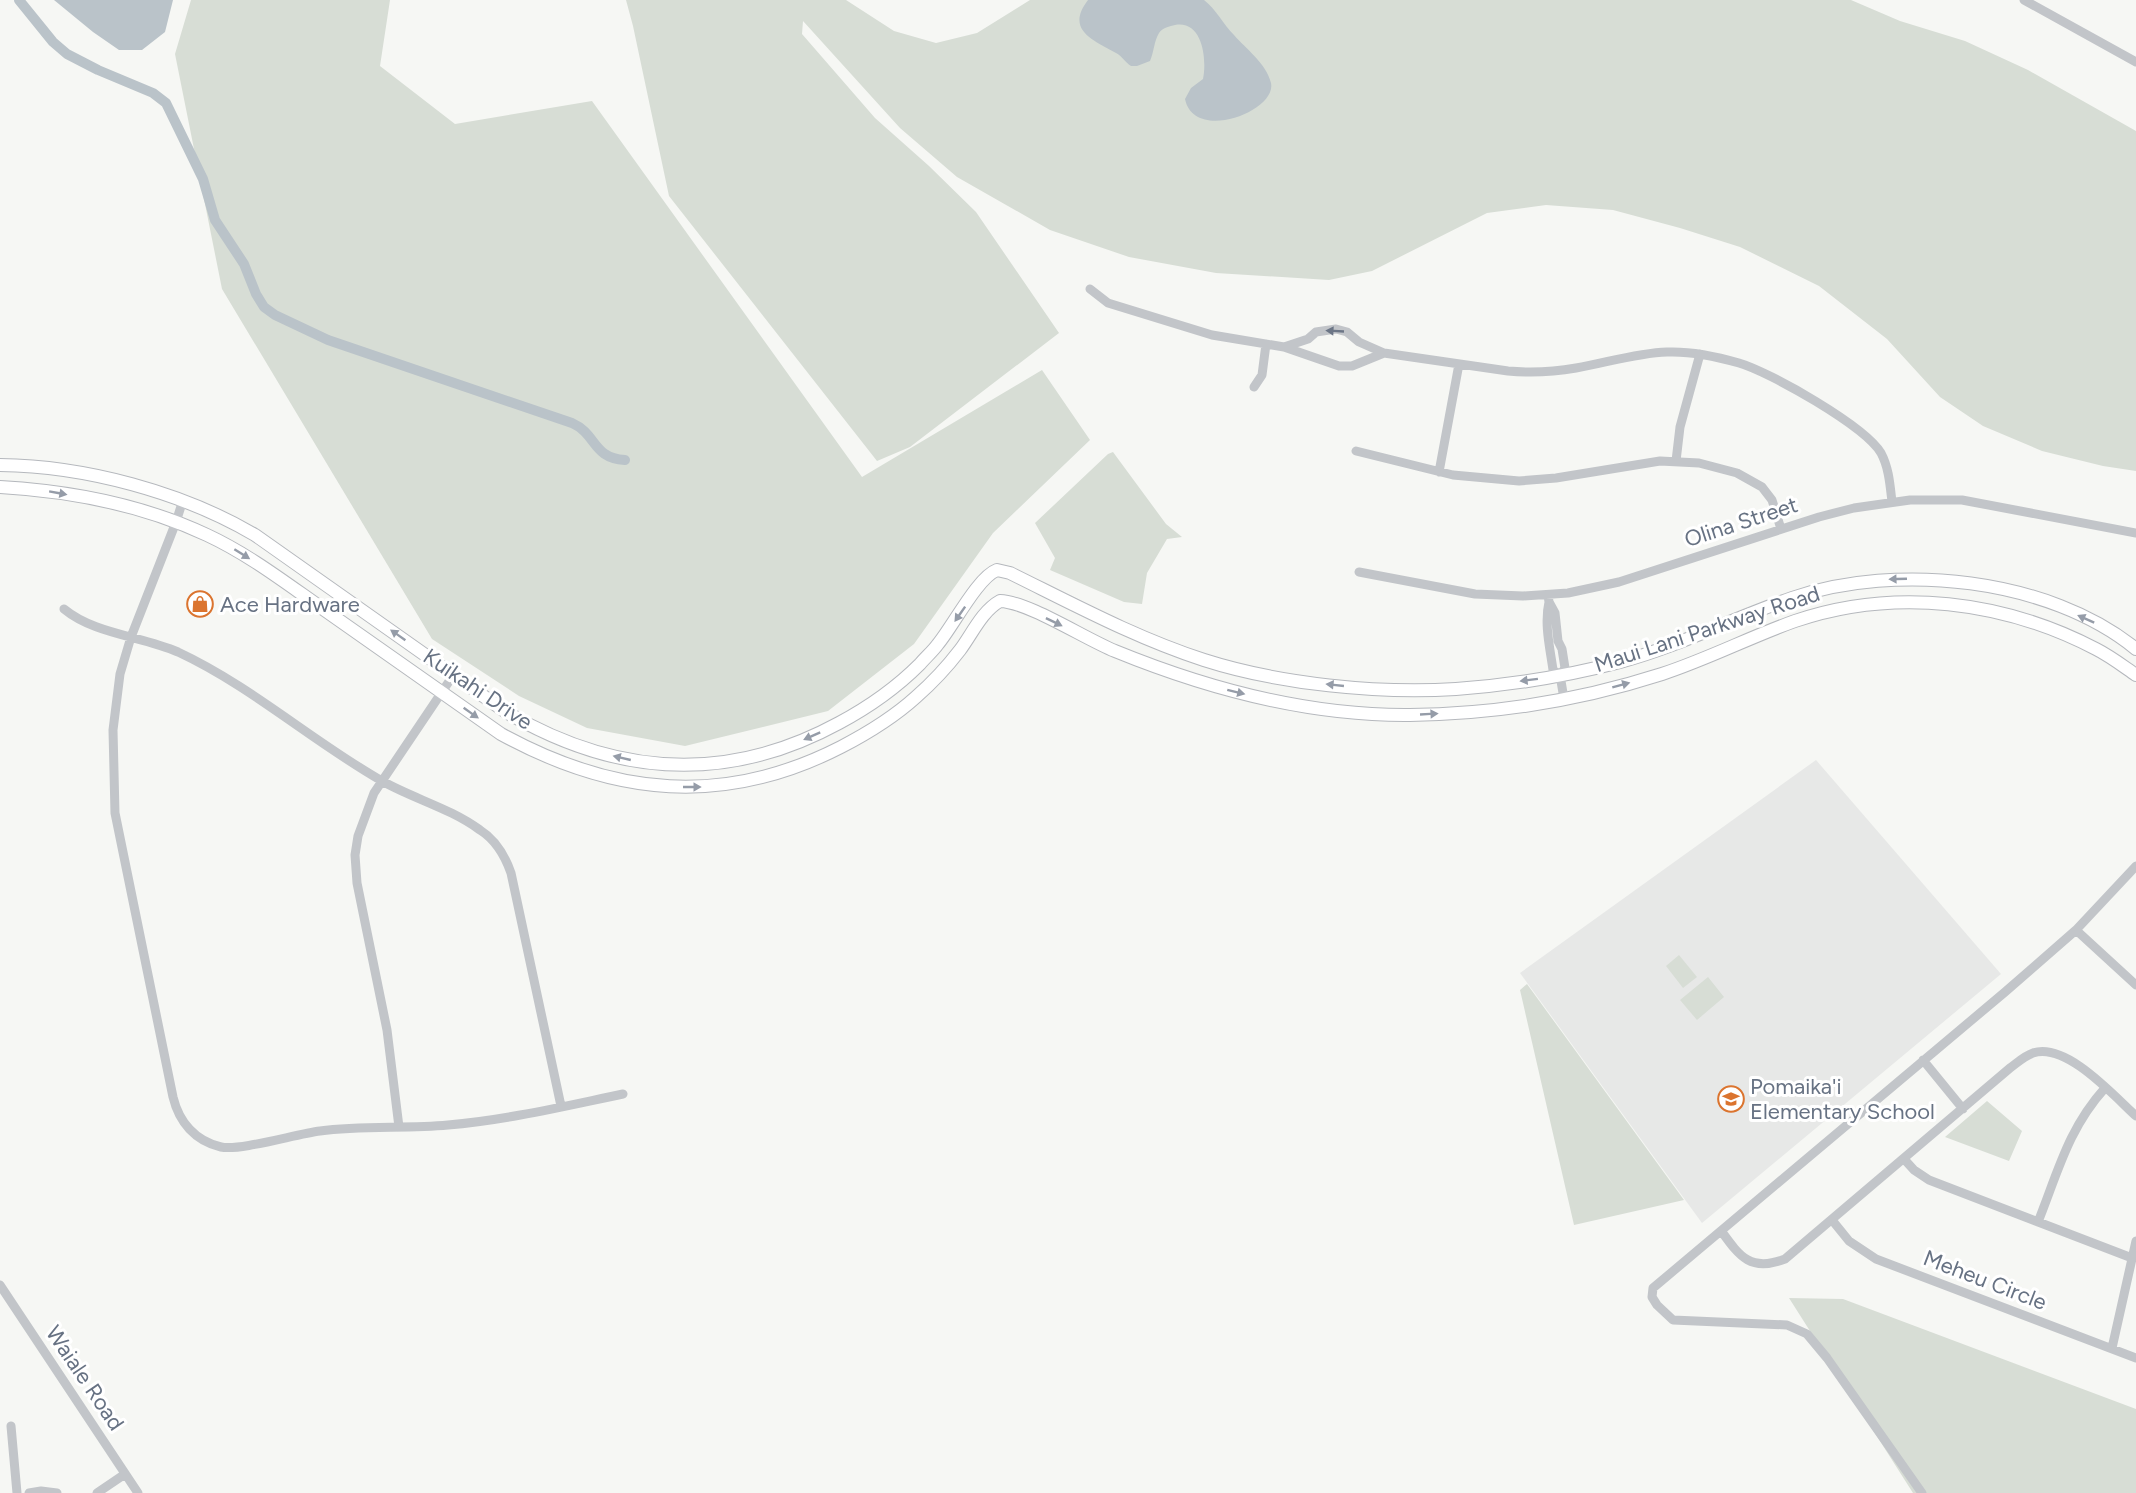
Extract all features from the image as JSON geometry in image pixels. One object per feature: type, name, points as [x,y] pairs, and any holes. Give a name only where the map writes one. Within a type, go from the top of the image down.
[{"type":"main road","name":"Kuikahi Drive","points":[[0,465],[39,467],[124,483],[183,500],[228,520],[255,536],[524,723],[587,748],[647,763],[680,765],[736,761],[781,749],[813,737],[874,702],[910,674],[938,645],[985,578],[997,570]]},
{"type":"main road","name":"Kuikahi Drive","points":[[0,487],[52,492],[124,506],[207,534],[255,562],[501,734],[567,765],[629,782],[676,787],[707,787],[741,782],[801,766],[865,735],[903,708],[944,670],[989,609],[1000,601]]},
{"type":"main road","name":"Maui Lani Parkway Road","points":[[997,570],[1010,573],[1128,631],[1206,660],[1288,680],[1372,689],[1455,689],[1539,680],[1621,662],[1677,643],[1792,598],[1825,589],[1880,579],[1925,578],[1970,582],[2013,591],[2056,605],[2092,621],[2119,635],[2136,649]]},
{"type":"main road","name":"Maui Lani Parkway Road","points":[[1000,601],[1020,605],[1113,650],[1189,679],[1268,701],[1338,711],[1408,715],[1479,711],[1564,699],[1663,673],[1796,621],[1835,610],[1875,604],[1916,602],[1997,611],[2037,623],[2099,651],[2136,675]]},
{"type":"street","points":[[2024,0],[2136,62]]},
{"type":"street","points":[[1090,289],[1108,303],[1212,335],[1284,347],[1340,366],[1352,366],[1384,353]]},
{"type":"street","points":[[1284,347],[1308,339],[1316,332],[1336,329],[1347,332],[1359,342],[1384,353],[1508,372],[1544,372],[1664,352],[1700,354],[1740,363],[1802,394],[1861,432],[1880,452],[1888,472],[1892,502]]},
{"type":"street","points":[[1254,387],[1262,375],[1266,344]]},
{"type":"street","points":[[1676,461],[1680,427],[1700,354]]},
{"type":"street","points":[[1439,472],[1459,364]]},
{"type":"street","points":[[1356,452],[1439,472],[1482,479],[1519,481],[1637,464],[1676,461],[1715,467],[1753,480],[1768,493],[1781,529]]},
{"type":"street","name":"Olina Street","points":[[1359,572],[1475,594],[1549,598],[1619,582],[1781,529],[1854,508],[1933,499],[1962,500],[2136,533]]},
{"type":"street","points":[[183,500],[131,637],[120,674],[113,730],[115,813],[176,1112],[189,1130],[198,1137],[222,1147],[233,1148],[320,1131],[481,1122],[624,1094]]},
{"type":"street","points":[[1549,598],[1546,614],[1550,651],[1553,670],[1560,675],[1564,699]]},
{"type":"street","points":[[64,609],[84,622],[148,640],[203,665],[383,781],[456,815],[491,839],[506,857],[512,873],[561,1106]]},
{"type":"street","points":[[399,1127],[387,1030],[355,870],[358,836],[374,793],[454,674]]},
{"type":"street","points":[[1923,1493],[1827,1358],[1807,1334],[1787,1325],[1673,1320],[1652,1297],[1653,1288],[1722,1232],[1803,1160],[2076,930],[2136,866]]},
{"type":"street","points":[[2076,930],[2135,982]]},
{"type":"street","points":[[1722,1232],[1737,1253],[1749,1262],[1763,1265],[1785,1259],[2010,1068],[2034,1053],[2048,1051],[2062,1054],[2077,1064],[2136,1116]]},
{"type":"street","points":[[1923,1060],[1963,1109]]},
{"type":"street","points":[[2038,1222],[2068,1142],[2079,1121],[2105,1088]]},
{"type":"street","points":[[1904,1159],[1914,1170],[1929,1180],[2132,1258]]},
{"type":"street","name":"Meheu Circle","points":[[1832,1220],[1849,1241],[1876,1259],[2136,1358]]},
{"type":"street","points":[[2112,1348],[2136,1241]]},
{"type":"street","name":"Waiale Road","points":[[0,1285],[138,1493]]},
{"type":"street","points":[[11,1426],[17,1493]]},
{"type":"street","points":[[97,1493],[125,1474]]},
{"type":"street","points":[[29,1493],[51,1491],[57,1493]]},
{"type":"shaded area","points":[[54,0],[173,0],[165,32],[142,50],[119,50]]},
{"type":"shaded area","points":[[191,0],[390,0],[380,66],[455,124],[592,101],[862,477],[1042,370],[1090,440],[993,533],[914,644],[828,711],[685,746],[587,728],[519,696],[432,639],[222,289],[175,54]]},
{"type":"shaded area","points":[[626,0],[846,0],[894,31],[936,43],[977,33],[1030,0],[1851,0],[1900,21],[1965,41],[2028,70],[2136,131],[2136,471],[2103,466],[2042,451],[1983,426],[1940,397],[1887,339],[1819,286],[1740,247],[1613,210],[1546,205],[1487,213],[1372,271],[1329,280],[1216,273],[1129,257],[1050,230],[957,177],[900,128],[803,21],[802,34],[875,118],[976,212],[1059,333],[910,447],[877,461],[669,196]]},
{"type":"shaded area","points":[[1088,0],[1204,0],[1265,69],[1271,83],[1269,94],[1261,104],[1234,118],[1218,121],[1203,119],[1192,112],[1185,99],[1191,88],[1203,79],[1204,71],[1201,43],[1192,29],[1184,25],[1175,25],[1160,31],[1150,61],[1131,66],[1118,54],[1091,38],[1081,27],[1079,19]]},
{"type":"shaded area","points":[[1113,452],[1166,524],[1182,537],[1167,539],[1147,573],[1142,604],[1124,602],[1050,570],[1055,558],[1035,523],[1108,454]]},
{"type":"shaded area","name":"Pomaika'i Elementary School","points":[[1816,760],[2001,974],[1702,1223],[1520,973]]},
{"type":"shaded area","points":[[1679,955],[1697,977],[1683,988],[1666,966]]},
{"type":"shaded area","points":[[1708,977],[1724,997],[1697,1020],[1680,1000]]},
{"type":"shaded area","points":[[1527,984],[1684,1200],[1574,1225],[1520,990]]},
{"type":"shaded area","points":[[1987,1101],[2022,1131],[2009,1161],[1945,1137]]},
{"type":"shaded area","points":[[1789,1298],[1843,1299],[2136,1409],[2136,1493],[1913,1493]]},
{"type":"waterway","points":[[19,0],[53,42],[67,54],[153,93],[166,103],[203,179],[215,220],[244,264],[264,307],[275,315],[328,340],[572,423],[586,433],[606,455],[625,460]]},
{"type":"place","name":"Ace Hardware","points":[[200,604]]},
{"type":"place","name":"Pomaika'i Elementary School","points":[[1731,1099]]}]
